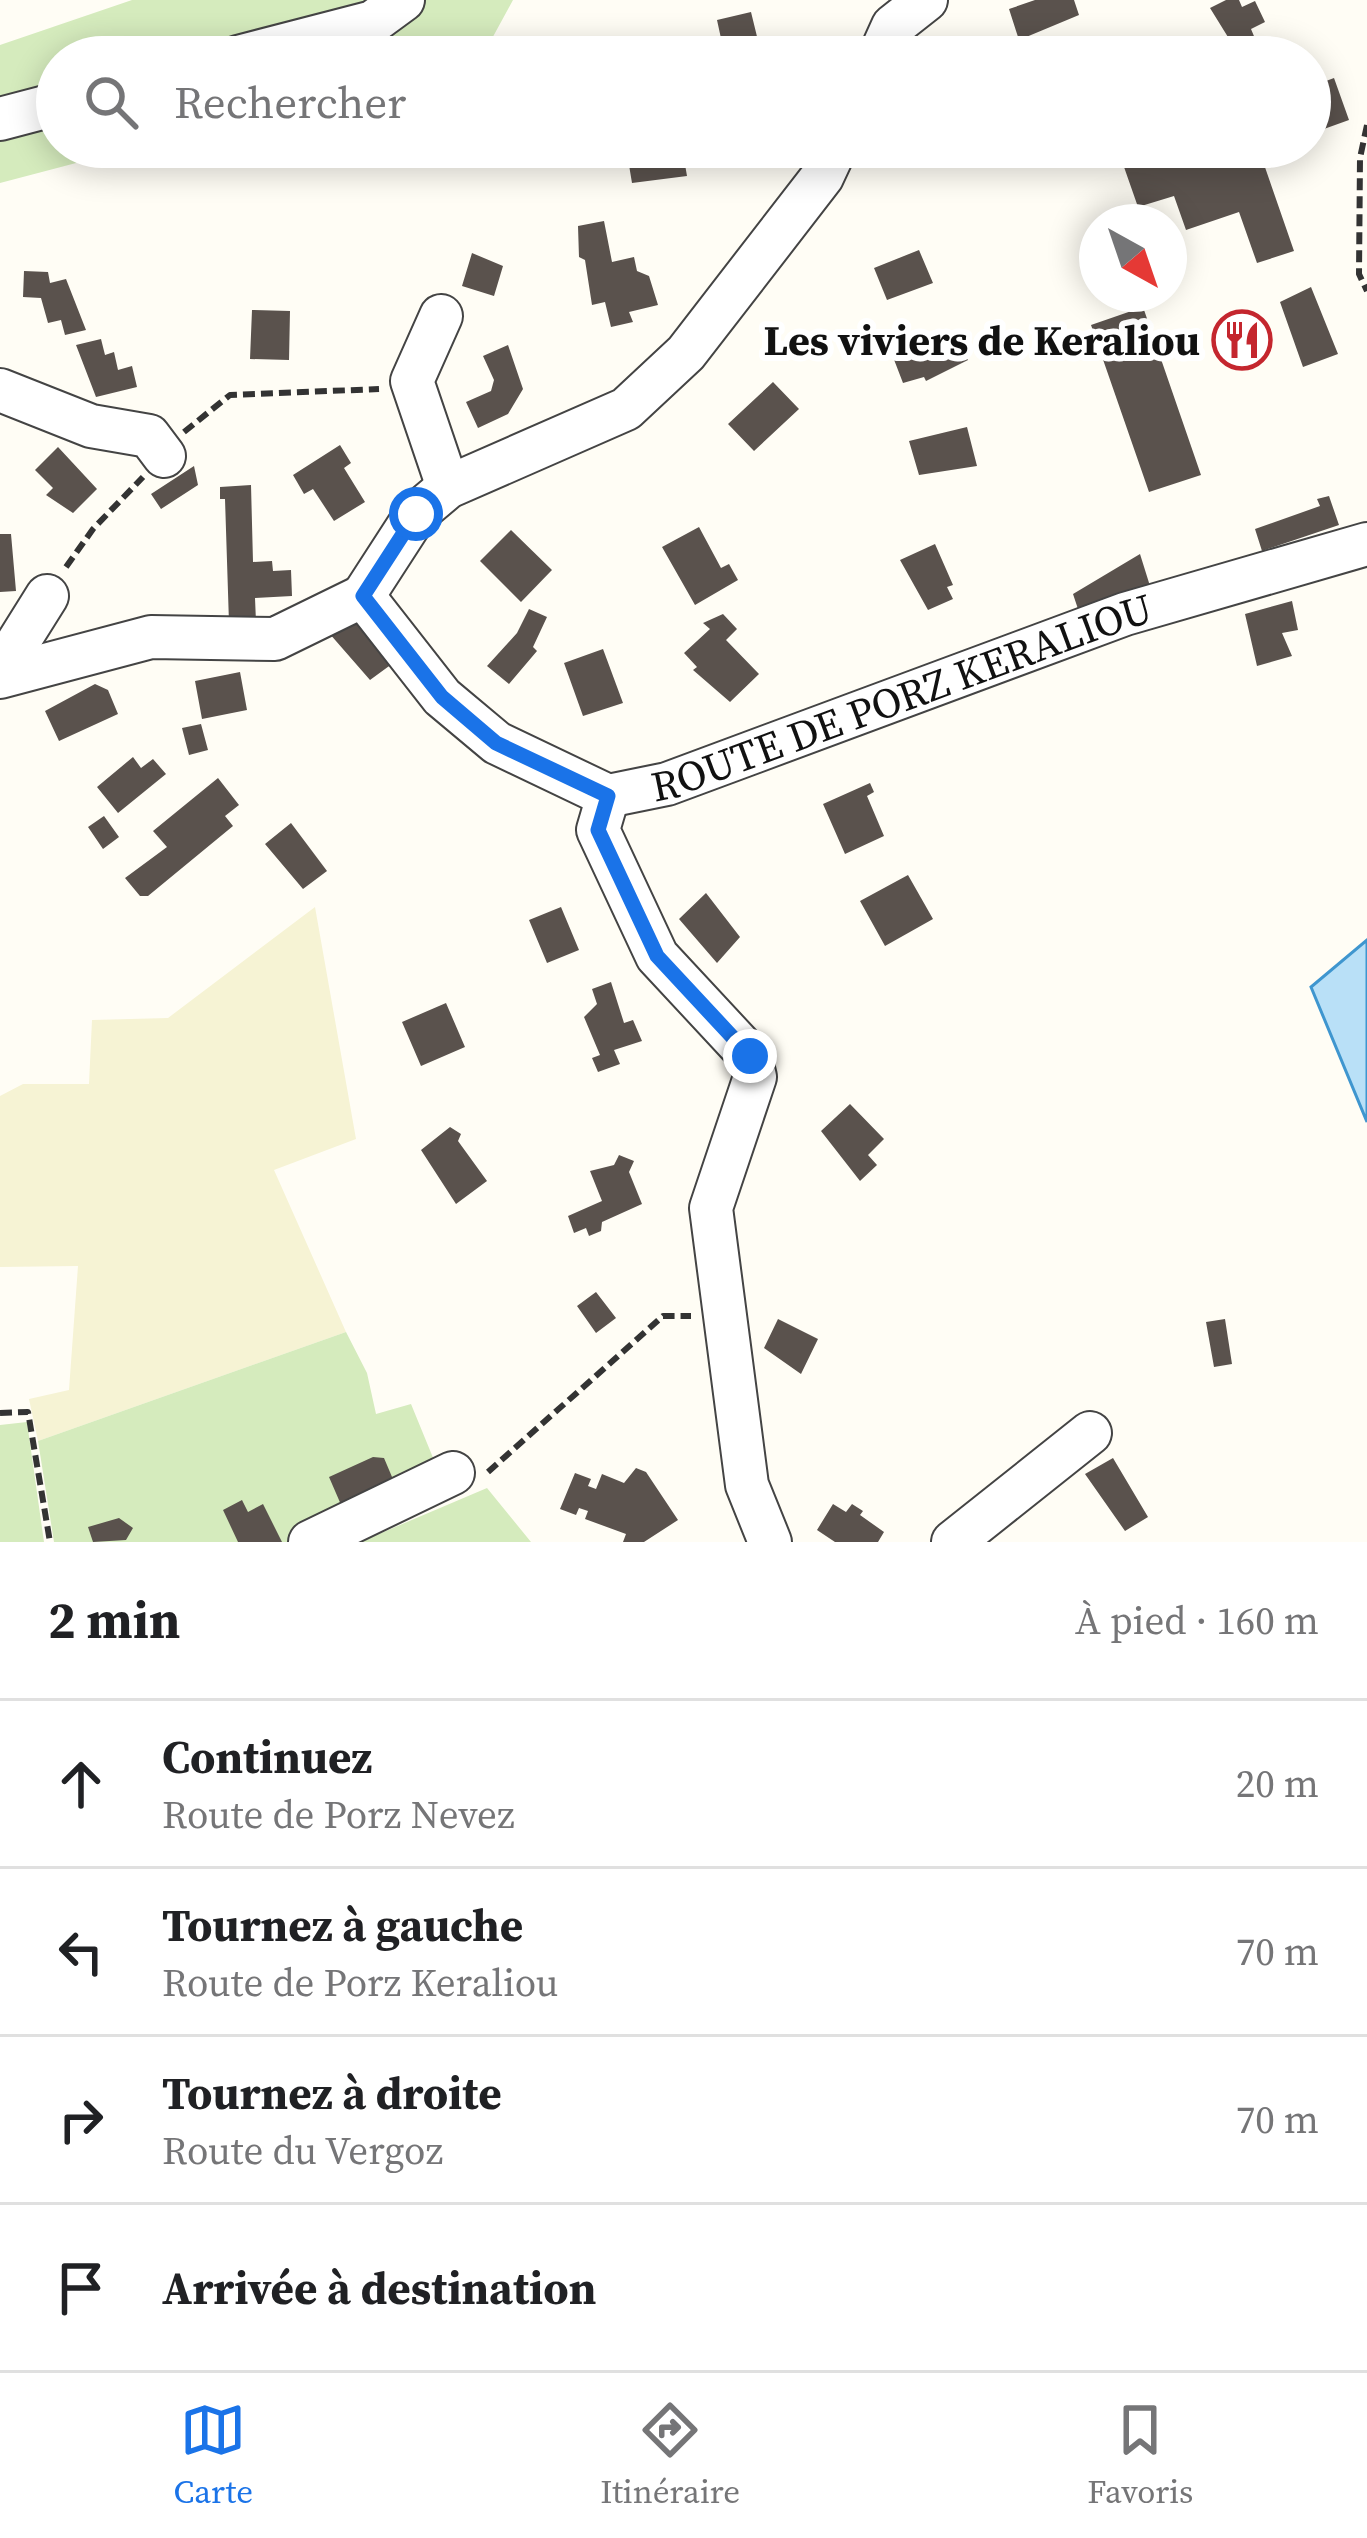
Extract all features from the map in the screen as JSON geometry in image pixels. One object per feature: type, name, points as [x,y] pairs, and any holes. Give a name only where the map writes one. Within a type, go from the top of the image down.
[{"type":"street","points":[[319,36],[373,22],[403,0]]},
{"type":"street","points":[[888,36],[893,26],[926,0]]},
{"type":"street","points":[[0,119],[36,110]]},
{"type":"street","points":[[0,674],[151,637],[275,639],[363,596],[416,514],[448,487],[626,409],[686,353],[827,168]]},
{"type":"street","points":[[441,316],[412,381],[448,487]]},
{"type":"street","points":[[0,389],[91,426],[149,436],[164,456]]},
{"type":"street","name":"ROUTE DE PORZ KERALIOU","points":[[363,596],[442,697],[496,743],[608,796],[667,784],[1125,614],[1367,544]]},
{"type":"street","points":[[0,674],[46,596]]},
{"type":"street","points":[[608,796],[598,830],[657,956],[750,1056],[755,1077],[711,1208],[747,1485],[770,1542]]},
{"type":"street","points":[[953,1542],[1090,1433]]},
{"type":"street","points":[[310,1542],[453,1473]]},
{"type":"path","points":[[1367,125],[1360,158],[1358,274],[1367,291]]},
{"type":"path","points":[[46,596],[93,529],[194,421],[230,395],[358,393],[412,381]]},
{"type":"path","points":[[453,1473],[484,1476],[663,1316],[725,1316]]},
{"type":"path","points":[[0,1413],[28,1412],[50,1542]]},
{"type":"shaded area","points":[[315,907],[356,1139],[274,1170],[346,1332],[38,1441],[29,1399],[69,1390],[78,1266],[0,1267],[0,1096],[23,1084],[89,1084],[92,1020],[168,1018]]},
{"type":"green space","points":[[132,0],[513,0],[493,36],[36,36],[36,168],[57,168],[0,183],[0,45]]},
{"type":"green space","points":[[346,1332],[367,1373],[376,1414],[411,1404],[436,1465],[289,1542],[54,1542],[38,1441]]},
{"type":"green space","points":[[27,1422],[44,1542],[0,1542],[0,1425]]},
{"type":"green space","points":[[487,1488],[531,1542],[360,1542]]},
{"type":"water","points":[[1367,940],[1367,1122],[1311,987]]},
{"type":"building","points":[[1035,0],[1074,0],[1079,15],[1018,36],[1009,9]]},
{"type":"building","points":[[1226,0],[1239,0],[1242,7],[1255,1],[1265,22],[1251,29],[1254,36],[1227,36],[1210,8]]},
{"type":"building","points":[[751,12],[757,36],[720,36],[717,20]]},
{"type":"building","points":[[1331,79],[1349,120],[1331,126]]},
{"type":"building","points":[[630,168],[686,168],[687,176],[632,183]]},
{"type":"building","points":[[1124,168],[1265,168],[1294,251],[1257,263],[1239,212],[1187,230],[1187,204],[1177,204],[1174,196],[1137,204]]},
{"type":"building","points":[[604,221],[612,262],[634,257],[637,271],[649,276],[658,305],[629,312],[633,322],[611,327],[605,302],[592,305],[585,260],[579,257],[578,226]]},
{"type":"building","points":[[919,250],[933,283],[887,300],[874,268]]},
{"type":"building","points":[[472,253],[503,266],[494,296],[462,286]]},
{"type":"building","points":[[24,271],[48,272],[50,283],[66,279],[86,330],[65,335],[61,320],[48,323],[41,298],[23,297]]},
{"type":"building","points":[[1311,287],[1338,354],[1303,367],[1280,302]]},
{"type":"building","points":[[252,310],[290,311],[289,360],[250,359]]},
{"type":"building","points":[[1129,312],[1145,312],[1201,475],[1149,492],[1091,325]]},
{"type":"building","points":[[945,334],[959,338],[968,360],[926,381],[924,377],[903,383],[893,357]]},
{"type":"building","points":[[101,339],[105,355],[114,352],[118,370],[132,366],[137,387],[96,397],[76,345]]},
{"type":"building","points":[[508,345],[523,389],[508,414],[478,428],[466,402],[491,391],[494,380],[483,356]]},
{"type":"building","points":[[773,382],[799,409],[754,451],[728,424]]},
{"type":"building","points":[[967,427],[977,466],[919,475],[909,441]]},
{"type":"building","points":[[340,445],[351,463],[344,468],[365,502],[334,521],[313,489],[304,494],[293,475]]},
{"type":"building","points":[[58,447],[97,489],[73,513],[46,495],[53,488],[35,470]]},
{"type":"building","points":[[194,466],[198,485],[161,509],[151,494]]},
{"type":"building","points":[[251,485],[253,562],[272,561],[273,571],[291,570],[292,596],[255,598],[256,622],[229,623],[225,499],[220,499],[220,487]]},
{"type":"building","points":[[1329,496],[1339,525],[1262,551],[1255,529],[1320,506],[1317,499]]},
{"type":"building","points":[[699,527],[721,568],[729,564],[738,580],[695,605],[662,547]]},
{"type":"building","points":[[511,530],[552,570],[521,602],[480,561]]},
{"type":"building","points":[[0,534],[11,534],[16,591],[0,592]]},
{"type":"building","points":[[935,544],[953,585],[947,587],[953,599],[928,610],[900,560]]},
{"type":"building","points":[[1140,554],[1150,586],[1079,612],[1073,594]]},
{"type":"building","points":[[1292,601],[1298,630],[1282,633],[1292,656],[1257,666],[1245,614]]},
{"type":"building","points":[[529,609],[547,617],[533,647],[537,651],[509,684],[487,666],[517,633]]},
{"type":"building","points":[[358,613],[396,661],[370,680],[329,633]]},
{"type":"building","points":[[723,614],[737,629],[726,640],[759,674],[730,702],[693,670],[697,667],[684,653],[710,629],[703,623]]},
{"type":"building","points":[[603,649],[623,703],[583,716],[564,663]]},
{"type":"building","points":[[240,672],[247,710],[202,719],[195,681]]},
{"type":"building","points":[[95,684],[108,690],[118,714],[59,741],[45,711]]},
{"type":"building","points":[[201,724],[208,750],[189,755],[182,728]]},
{"type":"building","points":[[133,757],[141,768],[153,759],[166,774],[118,813],[97,787]]},
{"type":"building","points":[[218,778],[239,805],[225,816],[233,826],[148,896],[140,896],[125,878],[167,847],[153,831]]},
{"type":"building","points":[[870,783],[874,792],[867,796],[884,836],[845,854],[823,804]]},
{"type":"building","points":[[104,816],[119,837],[103,849],[88,827]]},
{"type":"building","points":[[291,823],[327,871],[303,889],[265,844]]},
{"type":"building","points":[[908,875],[933,919],[885,946],[860,901]]},
{"type":"building","points":[[706,893],[740,937],[717,963],[679,919]]},
{"type":"building","points":[[561,907],[579,950],[547,963],[529,920]]},
{"type":"building","points":[[611,982],[624,1023],[633,1020],[642,1041],[614,1050],[620,1064],[598,1072],[592,1058],[600,1055],[584,1017],[597,1004],[592,989]]},
{"type":"building","points":[[446,1003],[465,1047],[421,1066],[402,1022]]},
{"type":"building","points":[[850,1104],[884,1139],[868,1155],[877,1165],[860,1181],[821,1131]]},
{"type":"building","points":[[450,1127],[461,1134],[458,1141],[487,1181],[456,1204],[421,1150]]},
{"type":"building","points":[[619,1155],[634,1161],[629,1172],[642,1204],[602,1222],[601,1231],[589,1236],[586,1228],[574,1233],[568,1216],[602,1201],[590,1171],[614,1165]]},
{"type":"building","points":[[596,1292],[616,1318],[596,1333],[577,1306]]},
{"type":"building","points":[[778,1319],[818,1339],[801,1374],[764,1348]]},
{"type":"building","points":[[1225,1319],[1232,1364],[1214,1367],[1206,1322]]},
{"type":"building","points":[[373,1457],[384,1458],[395,1484],[342,1507],[329,1477]]},
{"type":"building","points":[[1113,1458],[1148,1517],[1125,1531],[1085,1474]]},
{"type":"building","points":[[636,1468],[646,1472],[678,1520],[644,1542],[623,1542],[626,1534],[585,1519],[588,1511],[579,1508],[576,1515],[560,1509],[575,1473],[591,1479],[588,1486],[596,1489],[602,1474],[624,1483]]},
{"type":"building","points":[[242,1500],[248,1512],[263,1504],[282,1542],[238,1542],[223,1510]]},
{"type":"building","points":[[833,1504],[846,1512],[852,1504],[863,1511],[860,1515],[884,1532],[878,1542],[835,1542],[817,1530]]},
{"type":"building","points":[[119,1518],[133,1528],[126,1540],[93,1542],[88,1527]]},
{"type":"place","name":"Les viviers de Keraliou","points":[[1242,340]]},
{"type":"route","points":[[416,514],[363,596],[442,697],[496,743],[608,796],[598,830],[657,956],[750,1056]]}]
